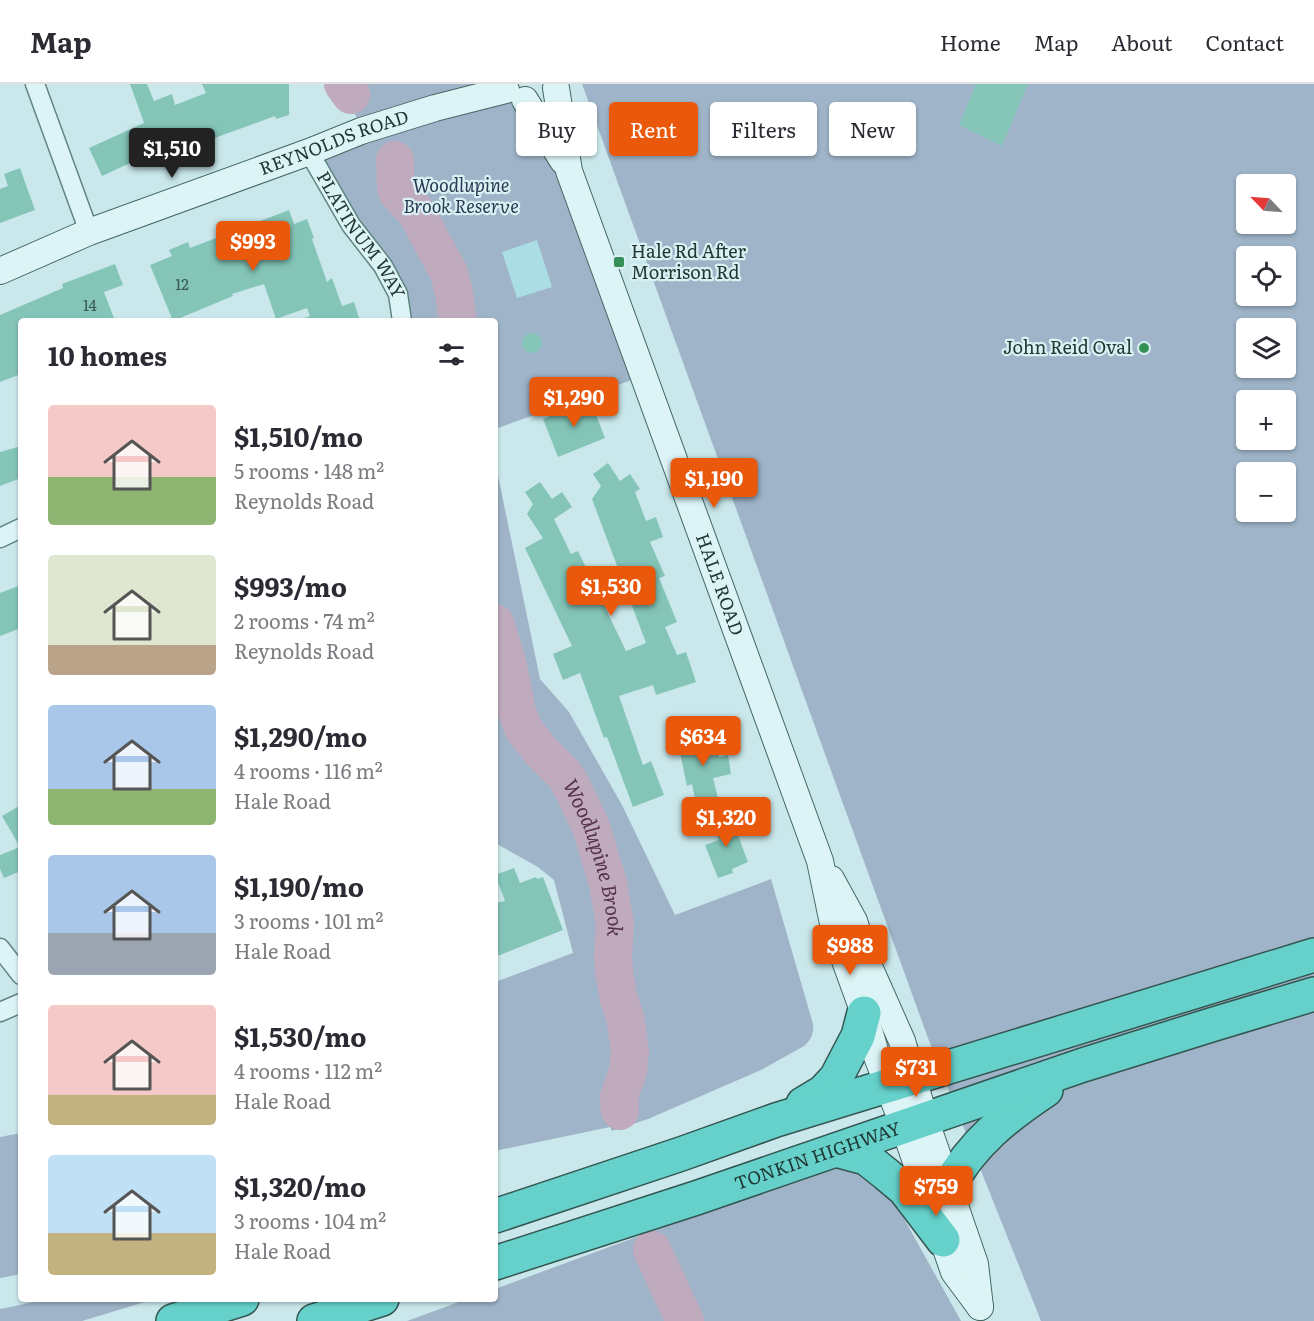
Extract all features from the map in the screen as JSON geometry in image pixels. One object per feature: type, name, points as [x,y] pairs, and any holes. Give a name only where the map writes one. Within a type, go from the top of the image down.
[{"type":"highway","points":[[498,1215],[776,1120],[1314,955]]},
{"type":"highway","name":"TONKIN HIGHWAY","points":[[498,1262],[696,1198],[1083,1065],[1314,994]]},
{"type":"highway","points":[[776,1120],[823,1092],[836,1078],[858,1036],[864,1013]]},
{"type":"highway","points":[[949,1186],[958,1170],[985,1138],[1013,1112],[1083,1065]]},
{"type":"highway","points":[[836,1150],[866,1158],[886,1174],[904,1190],[943,1240]]},
{"type":"highway","points":[[173,1321],[233,1302]]},
{"type":"highway","points":[[314,1321],[373,1302]]},
{"type":"main road","name":"REYNOLDS ROAD","points":[[435,108],[468,84]]},
{"type":"main road","name":"REYNOLDS ROAD","points":[[0,271],[88,232],[361,131],[435,108],[511,91],[537,100],[547,96],[557,86]]},
{"type":"main road","name":"HALE ROAD","points":[[557,86],[569,171],[820,861],[835,933],[876,1054],[901,1081]]},
{"type":"main road","name":"HALE ROAD","points":[[511,91],[569,171]]},
{"type":"main road","name":"HALE ROAD","points":[[820,861],[854,921],[867,962],[902,1041],[901,1081],[914,1123],[943,1240],[954,1272],[982,1314]]},
{"type":"main road","name":"HALE ROAD","points":[[914,1123],[949,1186],[975,1264],[982,1314]]},
{"type":"street","points":[[35,84],[88,232]]},
{"type":"street","name":"PLATINUM WAY","points":[[309,152],[351,225],[383,266],[398,294],[402,318]]},
{"type":"street","points":[[0,538],[18,529]]},
{"type":"street","points":[[0,948],[18,971]]},
{"type":"street","points":[[0,1012],[18,1004]]},
{"type":"green space","name":"Woodlupine Brook Reserve","points":[[345,84],[501,84],[516,103],[516,156],[557,156],[569,171],[643,376],[498,428],[498,318],[402,318],[398,294],[309,152],[361,131]]},
{"type":"green space","points":[[582,84],[1314,84],[1314,1321],[1041,1321],[928,1038],[597,125],[597,102],[589,102]]},
{"type":"green space","points":[[498,476],[540,679],[569,712],[622,805],[675,915],[771,879],[813,1024],[812,1036],[804,1046],[761,1070],[648,1119],[612,1131],[610,1127],[498,1150],[498,981],[573,953],[554,880],[538,867],[498,845]]},
{"type":"green space","points":[[18,1134],[18,1275],[0,1278],[0,1137]]},
{"type":"green space","points":[[834,1167],[854,1168],[892,1197],[961,1321],[407,1321],[459,1302],[498,1302],[498,1288],[813,1172]]},
{"type":"green space","points":[[34,1302],[145,1302],[82,1321],[0,1321],[0,1309]]},
{"type":"sand","points":[[537,240],[552,287],[517,298],[502,252]]},
{"type":"building","points":[[130,84],[147,84],[154,101],[172,94],[175,105],[206,93],[202,84],[289,84],[289,115],[276,119],[275,116],[198,144],[203,159],[181,167],[175,151],[156,158],[154,152],[102,176],[89,148],[144,123]]},
{"type":"building","points":[[976,84],[1028,84],[1002,146],[959,125]]},
{"type":"building","points":[[20,168],[35,210],[0,223],[0,189],[8,186],[4,174]]},
{"type":"building","points":[[289,210],[294,224],[307,219],[327,282],[332,278],[342,306],[354,302],[359,318],[305,318],[310,316],[307,308],[276,318],[264,284],[232,294],[233,296],[180,318],[172,318],[150,265],[172,256],[169,250],[188,242],[190,248]]},
{"type":"building","points":[[115,264],[123,285],[104,292],[114,318],[18,318],[18,375],[0,382],[0,315],[63,288],[62,284]]},
{"type":"building","points":[[532,333],[539,336],[542,343],[539,350],[532,353],[525,350],[522,343],[525,336]]},
{"type":"building","points":[[590,399],[605,438],[558,457],[543,419]]},
{"type":"building","points":[[18,447],[18,479],[0,486],[0,452]]},
{"type":"building","points":[[608,463],[620,481],[630,474],[640,489],[635,492],[646,521],[656,517],[663,537],[650,542],[665,576],[659,578],[677,622],[665,627],[677,655],[686,652],[696,682],[656,695],[653,685],[619,696],[643,765],[651,761],[664,795],[633,807],[580,673],[563,680],[553,654],[572,646],[525,548],[543,538],[527,514],[533,504],[525,492],[540,482],[552,499],[562,492],[572,507],[554,519],[571,554],[578,551],[626,651],[646,643],[592,499],[601,486],[593,474]]},
{"type":"building","points":[[18,586],[18,629],[0,636],[0,593]]},
{"type":"building","points":[[715,736],[719,757],[728,755],[731,774],[713,778],[718,798],[696,803],[692,784],[687,786],[678,743]]},
{"type":"building","points":[[18,807],[18,844],[2,816]]},
{"type":"building","points":[[730,814],[748,862],[732,869],[733,873],[718,878],[705,845],[719,840],[711,822]]},
{"type":"building","points":[[18,848],[18,872],[4,878],[0,869],[0,855]]},
{"type":"building","points":[[514,868],[520,883],[543,877],[563,930],[498,956],[498,902],[505,901],[498,883],[498,874]]},
{"type":"waterway","name":"Woodlupine Brook","points":[[343,84],[351,95]]},
{"type":"waterway","name":"Woodlupine Brook","points":[[395,160],[396,188],[416,212],[449,273],[458,318]]},
{"type":"waterway","name":"Woodlupine Brook","points":[[498,632],[507,661],[517,712],[524,730],[564,774],[572,787],[591,827],[608,883],[615,924],[614,972],[625,1017],[630,1052],[628,1071],[619,1097],[620,1111]]},
{"type":"waterway","name":"Woodlupine Brook","points":[[652,1250],[685,1321]]},
{"type":"place","name":"Hale Rd After Morrison Rd","points":[[619,262]]},
{"type":"place","name":"John Reid Oval","points":[[1144,348]]}]
